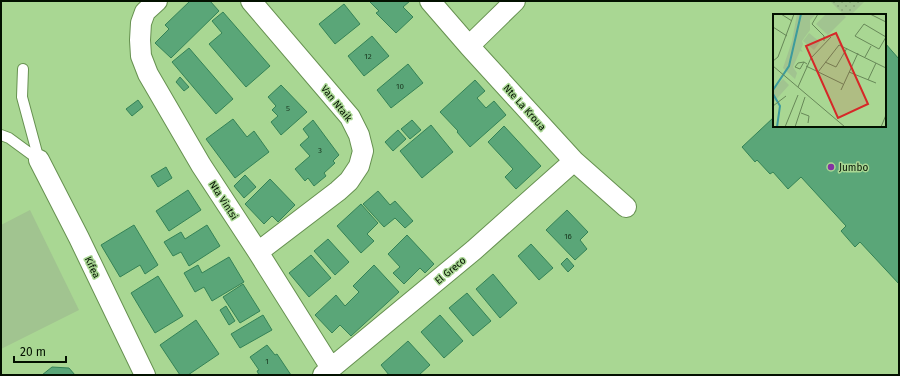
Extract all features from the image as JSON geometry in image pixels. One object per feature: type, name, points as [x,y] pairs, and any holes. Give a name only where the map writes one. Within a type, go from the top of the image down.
[{"type":"street","name":"Nta Vintsi","points":[[157,1],[145,12],[141,23],[141,56],[148,74],[201,165],[258,252],[327,372]]},
{"type":"street","name":"Van Ntaik","points":[[251,1],[350,117],[359,135],[363,151],[359,166],[349,180],[338,191],[258,252]]},
{"type":"street","name":"Nte La Kroua","points":[[430,1],[574,162],[626,207]]},
{"type":"street","points":[[469,46],[516,1]]},
{"type":"street","name":"Kifea","points":[[39,160],[79,238],[144,375]]},
{"type":"street","name":"El Greco","points":[[327,372],[474,250],[574,162]]},
{"type":"lane","points":[[23,69],[22,97],[39,160]]},
{"type":"lane","points":[[1,135],[9,138],[39,160]]},
{"type":"green space","points":[[830,1],[865,1],[852,14],[843,14]]},
{"type":"green space","points":[[30,210],[79,310],[1,349],[1,225]]},
{"type":"building","points":[[190,1],[210,1],[219,11],[171,58],[155,43],[169,29],[165,25]]},
{"type":"building","points":[[369,1],[410,1],[403,7],[413,17],[396,33],[376,13],[379,11]]},
{"type":"building","points":[[344,4],[360,24],[335,44],[319,24]]},
{"type":"building","points":[[223,12],[270,66],[246,87],[209,44],[222,33],[212,21]]},
{"type":"building","points":[[372,36],[389,56],[364,76],[348,56]]},
{"type":"building","name":"Jumbo","points":[[886,44],[899,59],[899,284],[860,242],[855,247],[841,231],[846,226],[801,177],[788,189],[773,172],[770,174],[757,160],[755,162],[742,147],[773,118],[773,127],[886,127]]},
{"type":"building","points":[[189,48],[233,99],[216,114],[172,62]]},
{"type":"building","points":[[408,64],[423,83],[391,108],[377,90]]},
{"type":"building","points":[[180,77],[189,87],[184,91],[176,82]]},
{"type":"building","points":[[475,80],[485,91],[477,98],[486,108],[494,101],[506,115],[470,147],[457,132],[458,131],[440,112]]},
{"type":"building","points":[[281,85],[307,112],[281,135],[271,122],[278,116],[272,110],[276,106],[268,97]]},
{"type":"building","points":[[138,100],[143,107],[132,116],[126,109]]},
{"type":"building","points":[[233,119],[247,137],[254,131],[269,152],[235,178],[206,139]]},
{"type":"building","points":[[313,120],[339,155],[333,161],[335,163],[324,173],[326,176],[314,186],[308,178],[305,181],[295,169],[310,156],[300,145],[309,137],[303,129]]},
{"type":"building","points":[[412,120],[421,130],[410,139],[401,129]]},
{"type":"building","points":[[431,125],[453,152],[422,178],[400,151]]},
{"type":"building","points":[[504,126],[541,166],[516,189],[505,177],[513,169],[488,142]]},
{"type":"building","points":[[398,130],[406,139],[393,151],[385,142]]},
{"type":"building","points":[[166,167],[172,178],[158,187],[151,176]]},
{"type":"building","points":[[245,175],[256,187],[244,198],[234,186]]},
{"type":"building","points":[[270,179],[295,205],[278,222],[272,216],[264,224],[245,204]]},
{"type":"building","points":[[188,190],[201,210],[169,231],[156,211]]},
{"type":"building","points":[[378,191],[390,205],[395,201],[413,221],[405,228],[395,218],[384,227],[363,204]]},
{"type":"building","points":[[361,204],[378,223],[367,234],[374,241],[361,253],[337,226]]},
{"type":"building","points":[[567,210],[588,232],[580,240],[587,249],[575,260],[546,230]]},
{"type":"building","points":[[134,225],[158,265],[145,274],[140,265],[120,277],[101,245]]},
{"type":"building","points":[[207,225],[220,246],[189,266],[181,252],[173,256],[164,242],[181,232],[185,239]]},
{"type":"building","points":[[407,235],[434,264],[425,273],[420,268],[404,284],[393,273],[400,267],[388,254]]},
{"type":"building","points":[[328,239],[349,262],[335,275],[314,251]]},
{"type":"building","points":[[531,244],[553,268],[539,280],[518,256]]},
{"type":"building","points":[[311,255],[331,278],[309,297],[289,273]]},
{"type":"building","points":[[229,257],[244,282],[212,301],[204,287],[195,292],[184,273],[198,265],[202,273]]},
{"type":"building","points":[[567,258],[574,266],[568,272],[561,264]]},
{"type":"building","points":[[374,265],[399,292],[351,336],[340,325],[332,333],[315,315],[336,295],[345,306],[359,292],[353,286]]},
{"type":"building","points":[[493,274],[517,303],[500,318],[476,289]]},
{"type":"building","points":[[158,276],[183,316],[155,333],[131,293]]},
{"type":"building","points":[[243,284],[260,311],[240,323],[223,297]]},
{"type":"building","points":[[467,293],[491,321],[473,336],[449,308]]},
{"type":"building","points":[[226,306],[235,321],[229,325],[220,310]]},
{"type":"building","points":[[263,315],[272,330],[240,348],[231,334]]},
{"type":"building","points":[[440,315],[463,341],[444,358],[421,332]]},
{"type":"building","points":[[196,320],[219,354],[188,375],[180,375],[160,345]]},
{"type":"building","points":[[408,341],[430,365],[419,375],[389,375],[381,365]]},
{"type":"building","points":[[267,345],[275,355],[277,354],[291,375],[259,375],[257,371],[259,370],[250,357]]},
{"type":"building","points":[[52,367],[69,368],[75,375],[42,375]]},
{"type":"place","name":"Jumbo","points":[[831,167]]}]
